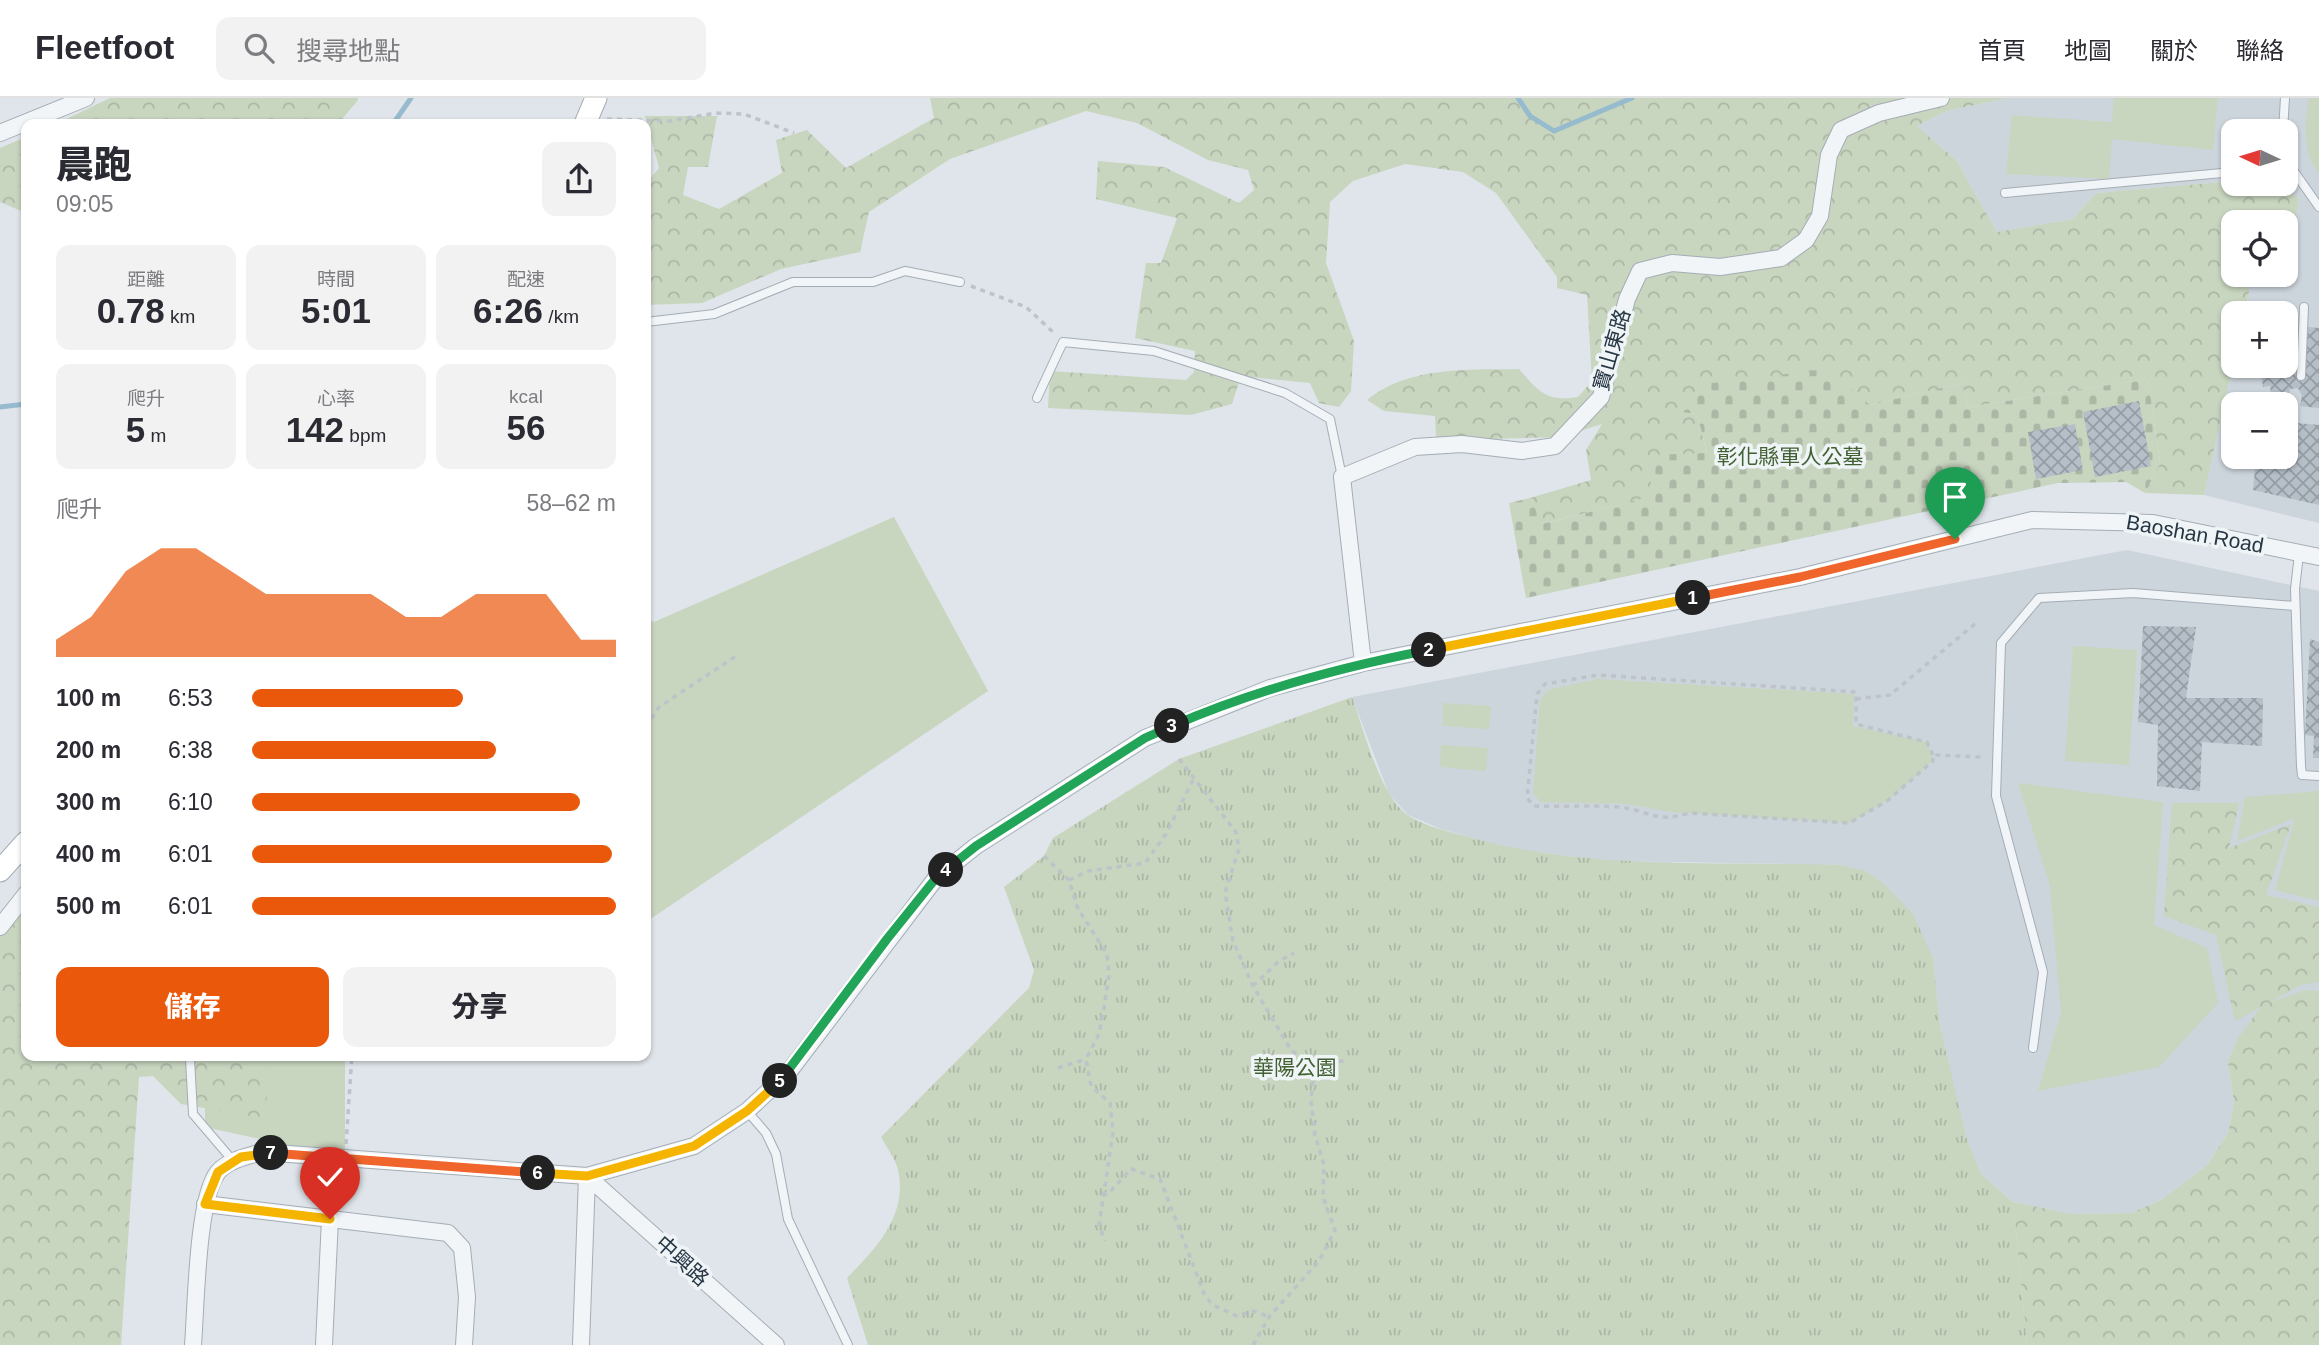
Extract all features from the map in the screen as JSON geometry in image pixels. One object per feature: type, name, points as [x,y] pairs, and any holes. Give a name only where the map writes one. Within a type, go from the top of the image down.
[{"type":"main road","points":[[588,119],[596,98]]},
{"type":"main road","points":[[0,871],[21,848]]},
{"type":"street","points":[[34,119],[86,98]]},
{"type":"street","name":"寶山東路","points":[[1342,477],[1415,447],[1462,444],[1522,451],[1555,446],[1601,397],[1627,299],[1640,271],[1672,264],[1720,267],[1781,258],[1807,240],[1819,216],[1829,155],[1841,130],[1880,113],[1941,98]]},
{"type":"street","points":[[0,133],[21,124]]},
{"type":"street","points":[[1342,477],[1363,663]]},
{"type":"street","name":"Baoshan Road","points":[[234,1162],[262,1152],[587,1176],[694,1146],[747,1111],[788,1073],[936,878],[976,846],[1145,738],[1270,688],[1363,663],[1800,577],[2032,520],[2153,523],[2319,557]]},
{"type":"street","points":[[0,927],[21,900]]},
{"type":"street","points":[[193,1345],[205,1204],[218,1172],[234,1162]]},
{"type":"street","points":[[581,1345],[587,1176]]},
{"type":"street","name":"中興路","points":[[587,1176],[776,1345]]},
{"type":"street","points":[[205,1204],[448,1233],[462,1248],[467,1297],[464,1345]]},
{"type":"street","points":[[324,1345],[330,1219]]},
{"type":"lane","points":[[2284,119],[2285,98]]},
{"type":"lane","points":[[2004,193],[2221,173]]},
{"type":"lane","points":[[2298,180],[2319,207]]},
{"type":"lane","points":[[651,321],[714,314],[793,282],[873,282],[905,271],[960,282]]},
{"type":"lane","points":[[2301,376],[2304,307]]},
{"type":"lane","points":[[1037,398],[1063,342],[1154,351],[1285,393],[1330,419],[1342,477]]},
{"type":"lane","points":[[2298,554],[2295,606],[2302,775],[2319,776]]},
{"type":"lane","points":[[2033,1048],[2043,972],[1996,796],[2001,643],[2039,598],[2133,593],[2295,606]]},
{"type":"lane","points":[[190,1061],[193,1114],[234,1162]]},
{"type":"lane","points":[[747,1111],[766,1133],[776,1154],[788,1219],[848,1345]]},
{"type":"path","points":[[651,121],[670,121],[716,113],[744,114],[794,133]]},
{"type":"path","points":[[960,282],[1026,306],[1063,342]]},
{"type":"path","points":[[1856,699],[1890,695],[1976,623]]},
{"type":"path","points":[[651,719],[659,707],[736,656]]},
{"type":"path","points":[[1598,676],[1856,692],[1856,724],[1927,741],[1933,755],[1933,761],[1887,801],[1849,823],[1689,813],[1672,818],[1650,817],[1622,807],[1534,806],[1527,798],[1537,694],[1545,684],[1598,676]]},
{"type":"path","points":[[1933,755],[1983,757]]},
{"type":"path","points":[[1179,759],[1193,780],[1204,789],[1215,809],[1236,832],[1240,849],[1224,892],[1233,941],[1253,986],[1291,1050],[1307,1062],[1344,1061]]},
{"type":"path","points":[[1069,880],[1088,871],[1145,863],[1166,834],[1193,780]]},
{"type":"path","points":[[1044,856],[1069,880],[1078,909],[1107,954],[1109,974],[1099,1034],[1086,1059],[1091,1086],[1110,1102],[1113,1133],[1099,1225],[1105,1241]]},
{"type":"path","points":[[1253,986],[1279,961],[1294,953]]},
{"type":"path","points":[[1058,1068],[1086,1059]]},
{"type":"path","points":[[345,1158],[352,1061]]},
{"type":"path","points":[[1253,1345],[1269,1317],[1319,1261],[1335,1230],[1323,1198],[1324,1165],[1315,1135],[1311,1100],[1315,1062]]},
{"type":"path","points":[[1102,1195],[1108,1194],[1131,1169],[1160,1179],[1205,1296],[1213,1305],[1237,1316],[1254,1311],[1269,1317]]},
{"type":"shaded area","points":[[2008,98],[2319,98],[2319,523],[2204,495],[2221,419],[2221,469],[2298,469],[2298,392],[2227,392],[2230,378],[2298,378],[2298,301],[2247,301],[2250,287],[2298,287],[2299,199],[2295,196],[2298,196],[2298,119],[2221,119],[2221,182],[2096,193],[2073,219],[1997,232],[1956,160],[1917,126],[1947,111]]},
{"type":"shaded area","points":[[2127,550],[2319,591],[2319,991],[2305,990],[2228,1062],[2234,1102],[2228,1133],[2207,1165],[2161,1200],[2131,1213],[2072,1214],[2013,1202],[1981,1174],[1966,1136],[1952,1082],[1940,1026],[1933,958],[1794,864],[1609,861],[1511,849],[1441,829],[1408,815],[1389,794],[1352,697]]},
{"type":"green space","points":[[110,98],[358,98],[342,119],[66,119]]},
{"type":"green space","points":[[930,98],[2008,98],[1947,111],[1917,126],[1956,160],[1997,232],[2073,219],[2096,193],[2221,182],[2221,196],[2295,196],[2299,199],[2297,210],[2221,210],[2221,287],[2250,287],[2247,301],[2221,301],[2221,378],[2230,378],[2227,392],[2221,392],[2221,419],[2204,495],[2145,493],[2160,463],[2148,379],[1968,407],[1963,383],[1870,405],[1682,412],[1697,414],[1707,454],[1653,456],[1651,497],[1541,524],[1530,498],[1591,480],[1586,450],[1602,424],[1561,437],[1447,440],[1436,437],[1435,416],[1384,411],[1367,400],[1401,381],[1459,370],[1519,369],[1544,394],[1558,398],[1578,397],[1592,381],[1587,295],[1557,288],[1557,277],[1496,193],[1463,172],[1405,164],[1353,181],[1330,202],[1326,263],[1354,341],[1351,391],[1339,407],[1319,403],[1310,383],[1241,376],[1232,404],[1191,415],[1048,408],[1050,371],[1186,380],[1194,372],[1195,351],[1135,338],[1146,263],[1161,263],[1177,218],[1096,199],[1098,161],[1164,167],[1239,203],[1254,190],[1248,170],[1208,160],[1137,123],[1086,111],[950,159],[869,212],[860,252],[781,269],[702,303],[651,305],[651,178],[659,168],[651,138],[651,119],[646,119],[645,116],[717,116],[708,167],[688,167],[683,195],[719,209],[782,173],[776,140],[807,130],[846,168],[934,118]]},
{"type":"green space","points":[[2114,98],[2218,98],[2213,150],[2112,139],[2109,179],[2006,174],[2012,115],[2112,122]]},
{"type":"green space","points":[[2309,98],[2319,98],[2319,173],[2307,147]]},
{"type":"green space","points":[[21,139],[21,211],[0,202],[0,148]]},
{"type":"green space","name":"彰化縣軍人公墓","points":[[1828,369],[1870,405],[1963,383],[1968,407],[2148,379],[2160,463],[2145,493],[2126,482],[2058,483],[1526,598],[1509,503],[1530,498],[1542,524],[1650,497],[1652,455],[1707,453],[1697,414],[1681,412],[1705,384]]},
{"type":"green space","points":[[894,517],[988,691],[651,919],[651,620],[654,622]]},
{"type":"green space","points":[[2073,646],[2137,650],[2129,765],[2065,761]]},
{"type":"green space","points":[[1597,679],[1854,694],[1853,726],[1927,742],[1933,761],[1887,801],[1849,823],[1672,812],[1626,804],[1540,802],[1533,793],[1540,700],[1548,690]]},
{"type":"green space","name":"華陽公園","points":[[1352,697],[1374,762],[1390,794],[1409,816],[1431,826],[1514,848],[1607,860],[1840,865],[1866,871],[1885,885],[1913,914],[1933,958],[1940,1026],[1966,1136],[1981,1174],[2013,1202],[2027,1345],[868,1345],[847,1278],[879,1243],[894,1216],[898,1202],[900,1187],[897,1166],[881,1137],[1029,988],[1034,970],[1004,887],[1044,856],[1053,838],[1179,759]]},
{"type":"green space","points":[[1443,703],[1491,706],[1489,729],[1443,726]]},
{"type":"green space","points":[[1441,745],[1488,748],[1486,771],[1440,767]]},
{"type":"green space","points":[[2018,783],[2163,802],[2154,925],[2207,948],[2218,1003],[2159,1067],[2038,1091],[2061,1013],[2050,886]]},
{"type":"green space","points":[[2319,791],[2319,901],[2275,890],[2295,818],[2237,841],[2245,797]]},
{"type":"green space","points":[[2172,803],[2239,803],[2229,848],[2291,824],[2266,895],[2319,907],[2319,982],[2301,985],[2268,1003],[2305,990],[2319,991],[2319,1345],[2027,1345],[2013,1202],[2072,1214],[2131,1213],[2161,1200],[2207,1165],[2228,1133],[2234,1102],[2228,1062],[2238,1038],[2261,1007],[2235,1021],[2216,935],[2164,916]]},
{"type":"green space","points":[[21,905],[21,1061],[257,1061],[272,1076],[262,1118],[181,1104],[153,1076],[139,1077],[121,1345],[0,1345],[0,932]]},
{"type":"green space","points":[[205,1061],[345,1061],[345,1158],[205,1127]]},
{"type":"building","points":[[2308,327],[2319,328],[2319,408],[2300,406],[2302,396],[2298,388],[2290,389],[2290,392],[2271,392],[2270,386],[2263,387],[2262,378],[2298,378],[2298,369],[2299,369],[2298,381],[2303,381]]},
{"type":"building","points":[[2139,401],[2151,466],[2095,477],[2083,412]]},
{"type":"building","points":[[2298,423],[2319,425],[2319,505],[2253,490],[2255,469],[2298,469]]},
{"type":"building","points":[[2075,424],[2083,470],[2036,479],[2028,432]]},
{"type":"building","points":[[2143,626],[2196,627],[2186,698],[2263,698],[2262,746],[2202,742],[2200,791],[2157,786],[2158,725],[2138,722]]},
{"type":"building","points":[[2310,639],[2319,642],[2319,758],[2313,758],[2314,736],[2305,735]]},
{"type":"waterway","points":[[396,119],[411,98]]},
{"type":"waterway","points":[[1518,98],[1530,116],[1554,131],[1632,98]]},
{"type":"waterway","points":[[0,407],[21,405]]},
{"type":"route","points":[[330,1219],[205,1204],[218,1172],[241,1157],[262,1152],[587,1176],[668,1156],[694,1146],[747,1111],[788,1073],[887,939],[936,878],[976,846],[1145,738],[1191,718],[1270,688],[1363,663],[1800,577],[1955,539]]}]
